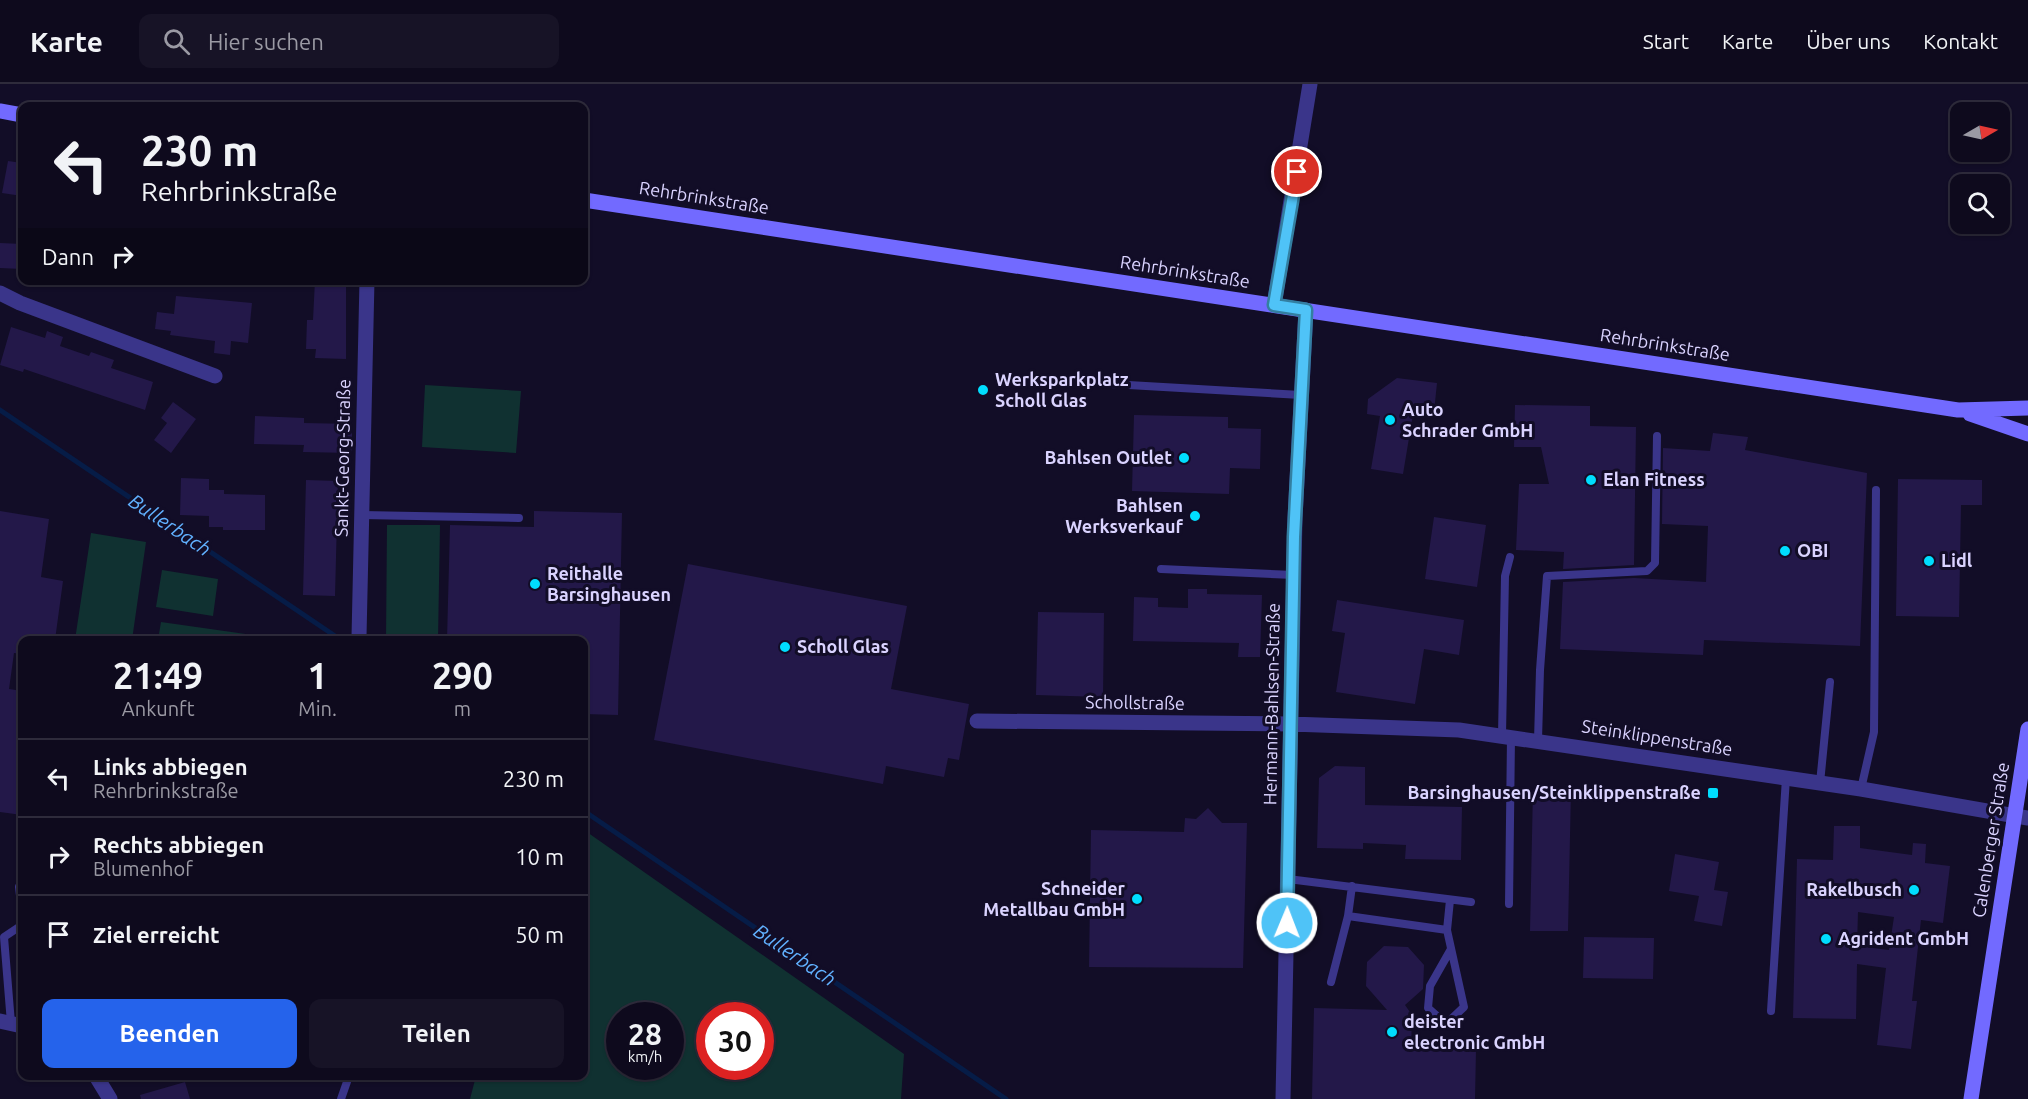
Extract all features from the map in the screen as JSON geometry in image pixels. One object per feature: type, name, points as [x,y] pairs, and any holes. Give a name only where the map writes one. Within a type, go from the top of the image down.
[{"type":"main road","points":[[0,111],[18,114]]},
{"type":"main road","name":"Rehrbrinkstraße","points":[[588,201],[1958,410],[2028,434]]},
{"type":"main road","name":"Rehrbrinkstraße","points":[[1958,410],[2028,408]]},
{"type":"main road","name":"Calenberger Straße","points":[[1971,1099],[2021,817],[2028,729]]},
{"type":"street","points":[[1274,305],[1310,84]]},
{"type":"street","name":"Sankt-Georg-Straße","points":[[359,636],[367,285]]},
{"type":"street","points":[[0,293],[20,303],[215,376]]},
{"type":"street","name":"Hermann-Bahlsen-Straße","points":[[1283,1099],[1293,575],[1300,395],[1306,310]]},
{"type":"street","name":"Schollstraße","points":[[977,721],[1291,724]]},
{"type":"street","name":"Steinklippenstraße","points":[[1291,724],[1460,730],[1861,789],[2021,817]]},
{"type":"street","points":[[98,1080],[110,1099]]},
{"type":"lane","points":[[1111,384],[1300,395]]},
{"type":"lane","points":[[1538,740],[1540,670],[1547,576],[1647,570],[1655,563],[1658,436]]},
{"type":"lane","points":[[1861,789],[1874,732],[1876,490]]},
{"type":"lane","points":[[362,515],[519,518]]},
{"type":"lane","points":[[1509,904],[1505,576],[1510,557]]},
{"type":"lane","points":[[1161,569],[1293,575]]},
{"type":"lane","points":[[1820,783],[1830,682]]},
{"type":"lane","points":[[1772,1011],[1786,778]]},
{"type":"lane","points":[[1288,879],[1472,902]]},
{"type":"lane","points":[[1331,982],[1348,916],[1352,886]]},
{"type":"lane","points":[[1450,900],[1447,930],[1464,1007],[1446,1024],[1428,1008],[1430,986],[1451,949]]},
{"type":"lane","points":[[1348,916],[1447,930]]},
{"type":"lane","points":[[11,1023],[4,937],[18,928]]},
{"type":"lane","points":[[341,1099],[348,1080]]},
{"type":"green space","points":[[425,385],[521,391],[516,453],[422,447]]},
{"type":"green space","points":[[387,525],[440,525],[438,636],[386,636]]},
{"type":"green space","points":[[91,533],[146,542],[133,636],[76,636]]},
{"type":"green space","points":[[162,570],[218,579],[213,616],[156,607]]},
{"type":"green space","points":[[161,622],[260,636],[159,636]]},
{"type":"green space","points":[[588,833],[904,1054],[901,1099],[470,1099],[475,1080],[588,1080]]},
{"type":"building","points":[[8,161],[18,162],[18,195],[2,193]]},
{"type":"building","points":[[0,243],[18,244],[18,269],[0,268]]},
{"type":"building","points":[[315,285],[346,285],[346,359],[315,358],[316,349],[306,349],[307,320],[313,320]]},
{"type":"building","points":[[176,296],[252,303],[248,343],[231,341],[230,355],[214,353],[215,341],[170,335],[171,331],[155,329],[157,312],[174,314]]},
{"type":"building","points":[[11,327],[45,338],[47,331],[63,337],[60,346],[89,356],[91,352],[114,360],[111,368],[153,382],[145,410],[24,369],[23,372],[0,365]]},
{"type":"building","points":[[1397,378],[1437,383],[1434,412],[1414,408],[1403,474],[1371,469],[1380,416],[1367,414],[1368,399]]},
{"type":"building","points":[[173,402],[196,419],[171,453],[154,440],[167,423],[161,418]]},
{"type":"building","name":"Elan Fitness","points":[[1515,405],[1590,406],[1590,426],[1636,427],[1634,565],[1563,569],[1564,552],[1516,550],[1519,484],[1549,484],[1541,447],[1514,447]]},
{"type":"building","points":[[1134,415],[1228,417],[1228,428],[1261,429],[1260,469],[1230,468],[1229,494],[1132,491]]},
{"type":"building","points":[[255,416],[304,418],[304,423],[352,424],[352,453],[303,452],[304,445],[254,444]]},
{"type":"building","name":"OBI","points":[[1713,433],[1748,437],[1745,450],[1867,473],[1860,646],[1704,640],[1703,655],[1560,649],[1563,582],[1634,578],[1706,582],[1708,526],[1662,524],[1663,448],[1710,451]]},
{"type":"building","points":[[181,478],[209,479],[209,490],[224,490],[224,494],[265,495],[265,530],[223,530],[223,527],[209,527],[209,516],[180,515]]},
{"type":"building","name":"Lidl","points":[[1898,479],[1982,480],[1982,505],[1961,505],[1959,617],[1896,616]]},
{"type":"building","points":[[306,480],[338,481],[335,596],[303,595]]},
{"type":"building","points":[[0,511],[49,519],[41,577],[63,581],[56,636],[18,636],[18,654],[14,653],[9,689],[18,690],[18,814],[0,812]]},
{"type":"building","name":"Reithalle Barsinghausen","points":[[534,511],[622,513],[618,715],[588,714],[588,636],[447,636],[450,525],[534,527]]},
{"type":"building","points":[[1434,517],[1486,525],[1477,587],[1425,579]]},
{"type":"building","name":"Scholl Glas","points":[[688,564],[907,606],[891,689],[969,704],[959,760],[948,758],[944,777],[886,766],[883,784],[654,740]]},
{"type":"building","points":[[1188,589],[1207,589],[1207,594],[1262,595],[1260,657],[1238,657],[1239,643],[1133,641],[1134,597],[1158,598],[1158,607],[1188,608]]},
{"type":"building","points":[[1337,600],[1464,620],[1459,655],[1424,649],[1415,704],[1336,692],[1345,633],[1332,631]]},
{"type":"building","points":[[1038,612],[1104,613],[1103,697],[1036,695]]},
{"type":"building","points":[[1335,766],[1365,767],[1365,805],[1462,807],[1461,860],[1405,859],[1406,845],[1363,843],[1363,849],[1317,848],[1319,778]]},
{"type":"building","points":[[1533,788],[1571,789],[1568,931],[1530,931]]},
{"type":"building","points":[[1208,808],[1222,823],[1247,823],[1243,968],[1089,967],[1091,830],[1184,832],[1185,818],[1196,819]]},
{"type":"building","points":[[1834,826],[1860,826],[1860,848],[1912,855],[1913,843],[1926,844],[1925,863],[1950,866],[1943,923],[1921,920],[1912,1001],[1917,1001],[1911,1049],[1877,1045],[1886,968],[1857,964],[1856,1019],[1793,1018],[1797,859],[1833,860]],"holes":[[[1858,912],[1894,917],[1889,950],[1857,946]]]},
{"type":"building","points":[[1675,854],[1719,862],[1714,890],[1728,892],[1722,926],[1694,921],[1699,896],[1669,891]]},
{"type":"building","points":[[1584,937],[1654,938],[1653,979],[1583,978]]},
{"type":"building","name":"deister electronic GmbH","points":[[1384,946],[1408,947],[1424,965],[1423,989],[1405,1005],[1412,1015],[1411,1049],[1476,1050],[1475,1099],[1312,1099],[1314,1008],[1387,1010],[1366,986],[1367,962]]},
{"type":"building","points":[[185,1082],[190,1099],[141,1099],[140,1095]]},
{"type":"waterway","name":"Bullerbach","points":[[0,410],[335,636]]},
{"type":"waterway","name":"Bullerbach","points":[[588,814],[1006,1099]]},
{"type":"place","name":"Werksparkplatz Scholl Glas","points":[[983,390]]},
{"type":"place","name":"Auto Schrader GmbH","points":[[1390,420]]},
{"type":"place","name":"Bahlsen Outlet","points":[[1184,458]]},
{"type":"place","name":"Elan Fitness","points":[[1591,480]]},
{"type":"place","name":"Bahlsen Werksverkauf","points":[[1195,516]]},
{"type":"place","name":"OBI","points":[[1785,551]]},
{"type":"place","name":"Lidl","points":[[1929,561]]},
{"type":"place","name":"Reithalle Barsinghausen","points":[[535,584]]},
{"type":"place","name":"Scholl Glas","points":[[785,647]]},
{"type":"place","name":"Barsinghausen/Steinklippenstraße","points":[[1713,793]]},
{"type":"place","name":"Rakelbusch","points":[[1914,890]]},
{"type":"place","name":"Schneider Metallbau GmbH","points":[[1137,899]]},
{"type":"place","name":"Agrident GmbH","points":[[1826,939]]},
{"type":"place","name":"deister electronic GmbH","points":[[1392,1032]]},
{"type":"route","points":[[1287,923],[1294,537],[1306,310],[1274,305],[1297,172]]}]
